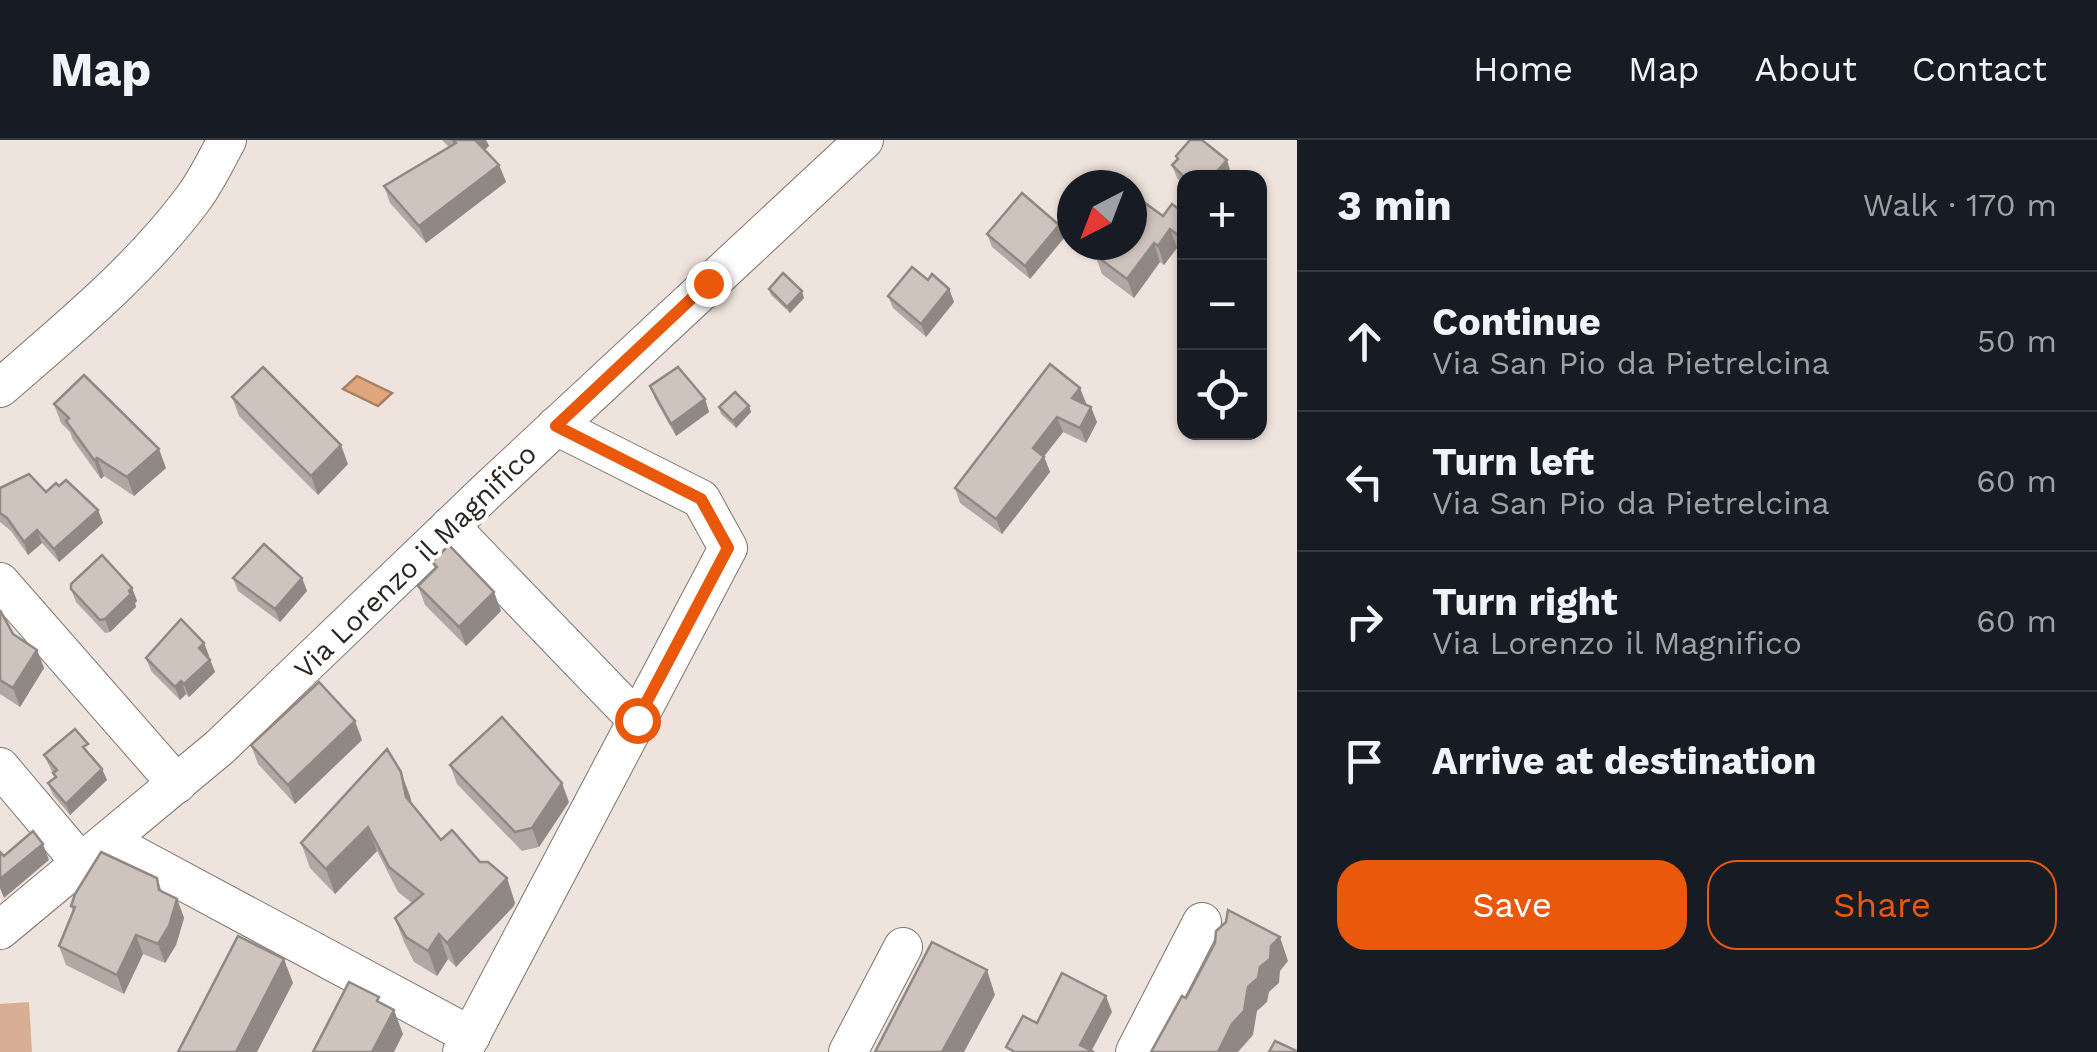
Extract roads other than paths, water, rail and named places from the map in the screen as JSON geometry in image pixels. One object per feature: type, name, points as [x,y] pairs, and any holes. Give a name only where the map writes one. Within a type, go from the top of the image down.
[{"type":"street","points":[[0,388],[119,284],[158,242],[194,197],[227,140]]},
{"type":"street","name":"Via Lorenzo il Magnifico","points":[[0,930],[220,747],[556,426],[864,140]]},
{"type":"street","points":[[0,767],[95,852],[466,1044],[728,548],[701,499],[556,426]]},
{"type":"street","points":[[450,526],[637,720]]},
{"type":"street","points":[[0,582],[176,784]]},
{"type":"street","points":[[1134,1052],[1202,922]]},
{"type":"street","points":[[848,1052],[902,947]]}]
